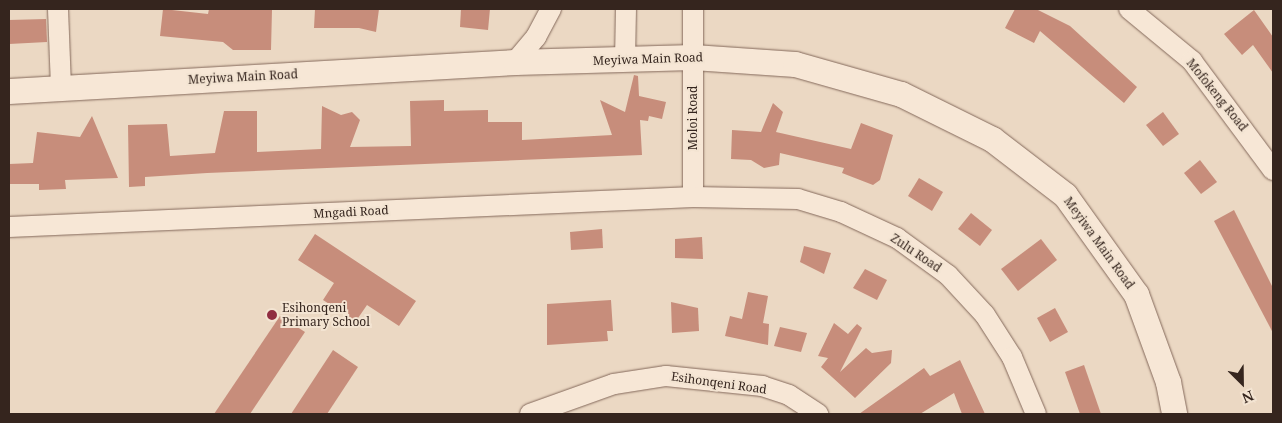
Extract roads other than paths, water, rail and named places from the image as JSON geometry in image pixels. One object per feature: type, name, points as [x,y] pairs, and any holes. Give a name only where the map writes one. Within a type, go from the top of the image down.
[{"type":"street","points":[[58,9],[61,88]]},
{"type":"street","points":[[515,62],[536,37],[551,9]]},
{"type":"street","points":[[625,60],[626,9]]},
{"type":"street","name":"Moloi Road","points":[[693,9],[693,197]]},
{"type":"street","name":"Mofokeng Road","points":[[1129,9],[1192,61],[1273,170]]},
{"type":"street","name":"Meyiwa Main Road","points":[[9,91],[515,62],[692,57],[805,67],[901,94],[992,139],[1065,195],[1136,294],[1168,382],[1174,414]]},
{"type":"street","name":"Mngadi Road","points":[[9,227],[693,197]]},
{"type":"street","name":"Zulu Road","points":[[693,197],[798,199],[841,212],[897,238],[948,275],[985,315],[1012,357],[1036,414]]},
{"type":"street","name":"Esihonqeni Road","points":[[530,414],[614,384],[666,376],[762,386],[789,395],[818,414]]},
{"type":"place","name":"Esihonqeni Primary School","points":[[272,315]]}]
